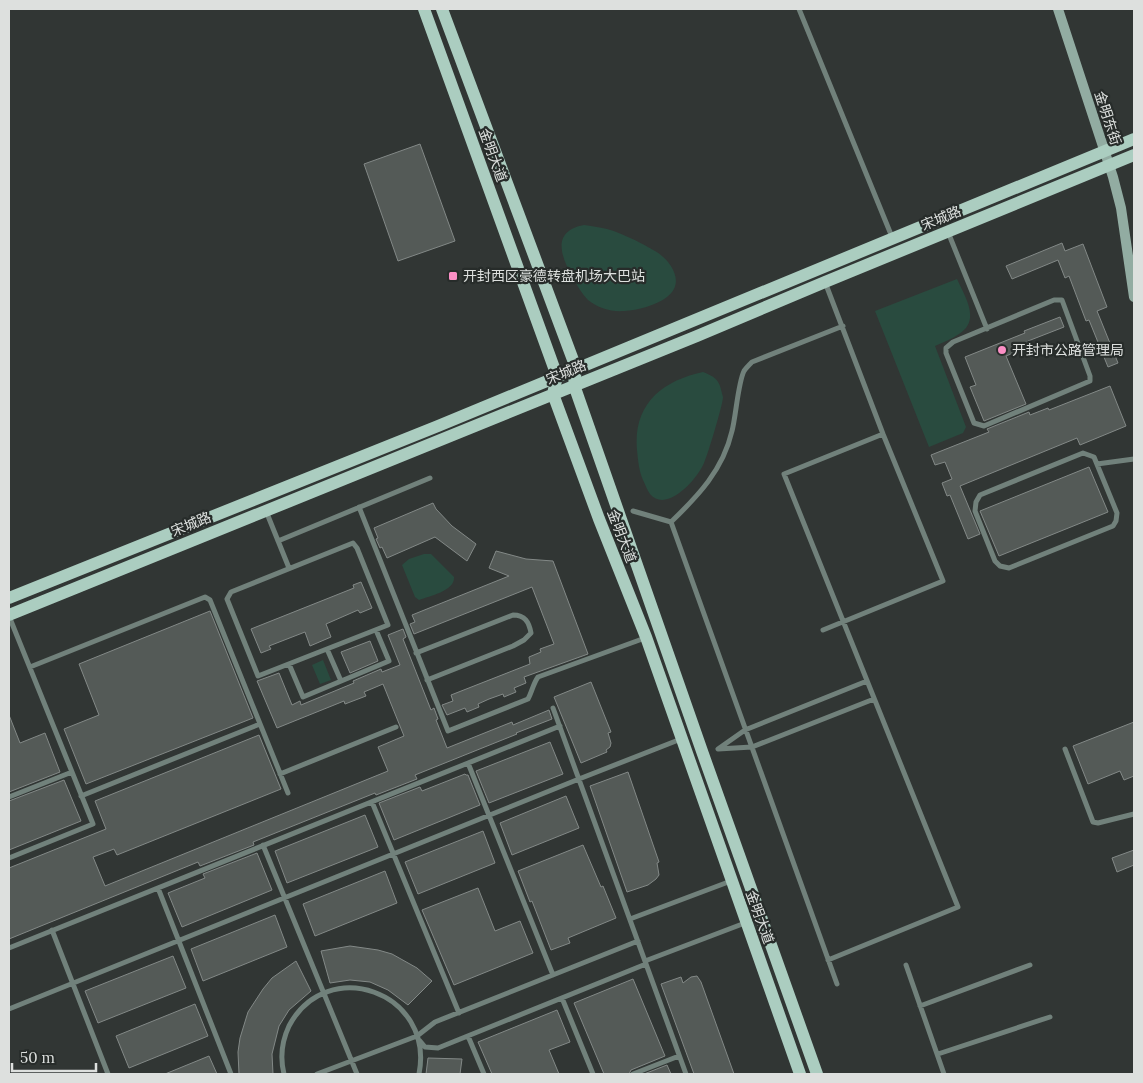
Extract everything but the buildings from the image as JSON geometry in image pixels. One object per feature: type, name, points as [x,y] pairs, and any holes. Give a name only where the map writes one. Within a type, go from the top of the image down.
[{"type":"main road","name":"金明大道","points":[[424,9],[557,376],[554,394],[599,519],[646,637],[800,1074]]},
{"type":"main road","name":"金明大道","points":[[442,9],[576,368],[574,385],[702,754],[817,1074]]},
{"type":"main road","name":"宋城路","points":[[9,598],[438,426],[1134,139]]},
{"type":"main road","name":"宋城路","points":[[9,615],[697,336],[1134,155]]},
{"type":"street","name":"金明东街","points":[[1058,9],[1109,165],[1121,208],[1134,297]]},
{"type":"lane","points":[[798,9],[893,239]]},
{"type":"lane","points":[[948,231],[986,328]]},
{"type":"lane","points":[[823,630],[943,581],[883,434],[825,282]]},
{"type":"lane","points":[[1054,300],[1062,300],[1090,376],[1090,381],[984,426],[974,423],[946,353],[946,348],[953,342],[986,328],[1054,300]]},
{"type":"lane","points":[[671,522],[695,499],[710,480],[723,458],[732,432],[744,371],[752,362],[843,326]]},
{"type":"lane","points":[[828,960],[958,907],[784,474],[883,434]]},
{"type":"lane","points":[[1083,453],[1094,457],[1097,464],[1117,514],[1113,526],[1008,568],[1000,566],[995,560],[975,511],[976,502],[980,495],[1083,453]]},
{"type":"lane","points":[[1097,464],[1134,458]]},
{"type":"lane","points":[[278,541],[430,478]]},
{"type":"lane","points":[[359,507],[448,731],[528,699],[538,677],[646,637]]},
{"type":"lane","points":[[266,510],[289,568]]},
{"type":"lane","points":[[634,511],[671,522]]},
{"type":"lane","points":[[671,522],[838,984]]},
{"type":"lane","points":[[353,542],[388,625],[258,676],[227,599],[231,592],[289,568],[353,542]]},
{"type":"lane","points":[[30,667],[205,596],[210,600],[288,793]]},
{"type":"lane","points":[[9,615],[92,824],[9,858]]},
{"type":"lane","points":[[416,653],[513,615],[522,616],[527,621],[531,633],[524,640],[427,680]]},
{"type":"lane","points":[[289,664],[303,697],[389,661],[376,630]]},
{"type":"lane","points":[[327,649],[341,681]]},
{"type":"lane","points":[[718,749],[746,730],[868,681]]},
{"type":"lane","points":[[702,754],[718,749],[752,747],[874,699]]},
{"type":"lane","points":[[553,708],[686,1074]]},
{"type":"lane","points":[[82,796],[260,724]]},
{"type":"lane","points":[[9,948],[560,726]]},
{"type":"lane","points":[[280,774],[396,727]]},
{"type":"lane","points":[[9,1009],[578,779],[682,739]]},
{"type":"lane","points":[[1065,749],[1093,822],[1098,823],[1134,814]]},
{"type":"lane","points":[[468,763],[553,975]]},
{"type":"lane","points":[[9,797],[72,772]]},
{"type":"lane","points":[[372,802],[458,1013]]},
{"type":"lane","points":[[263,846],[357,1074]]},
{"type":"lane","points":[[630,919],[731,881]]},
{"type":"lane","points":[[158,888],[231,1074]]},
{"type":"lane","points":[[284,1074],[282,1051],[287,1030],[306,1004],[324,994],[345,988],[377,993],[396,1004],[404,1012],[425,1047],[438,1048],[645,962],[746,923]]},
{"type":"lane","points":[[52,930],[108,1074]]},
{"type":"lane","points":[[317,1074],[418,1036],[435,1022],[638,941]]},
{"type":"lane","points":[[906,965],[944,1074]]},
{"type":"lane","points":[[920,1006],[1030,965]]},
{"type":"lane","points":[[562,998],[593,1074]]},
{"type":"lane","points":[[938,1054],[1050,1017]]},
{"type":"lane","points":[[418,1036],[421,1053],[419,1074]]},
{"type":"lane","points":[[468,1036],[484,1074]]},
{"type":"lane","points":[[633,1074],[679,1056]]},
{"type":"green space","points":[[584,225],[604,228],[631,238],[661,255],[674,272],[676,279],[673,291],[657,303],[629,310],[610,310],[588,300],[565,262],[562,246],[563,239],[567,233],[574,228]]},
{"type":"green space","points":[[957,279],[969,308],[969,322],[966,328],[959,334],[935,346],[966,427],[963,433],[929,447],[875,311]]},
{"type":"green space","points":[[703,372],[717,380],[723,397],[706,458],[701,469],[681,492],[665,500],[657,499],[650,494],[640,469],[637,434],[640,420],[645,408],[663,389],[688,376]]},
{"type":"green space","points":[[424,554],[431,554],[454,577],[451,586],[435,595],[419,600],[415,597],[402,565],[409,559]]},
{"type":"green space","points":[[323,660],[331,680],[320,684],[312,665]]},
{"type":"place","name":"开封西区豪德转盘机场大巴站","points":[[453,276]]},
{"type":"place","name":"开封市公路管理局","points":[[1002,350]]}]
